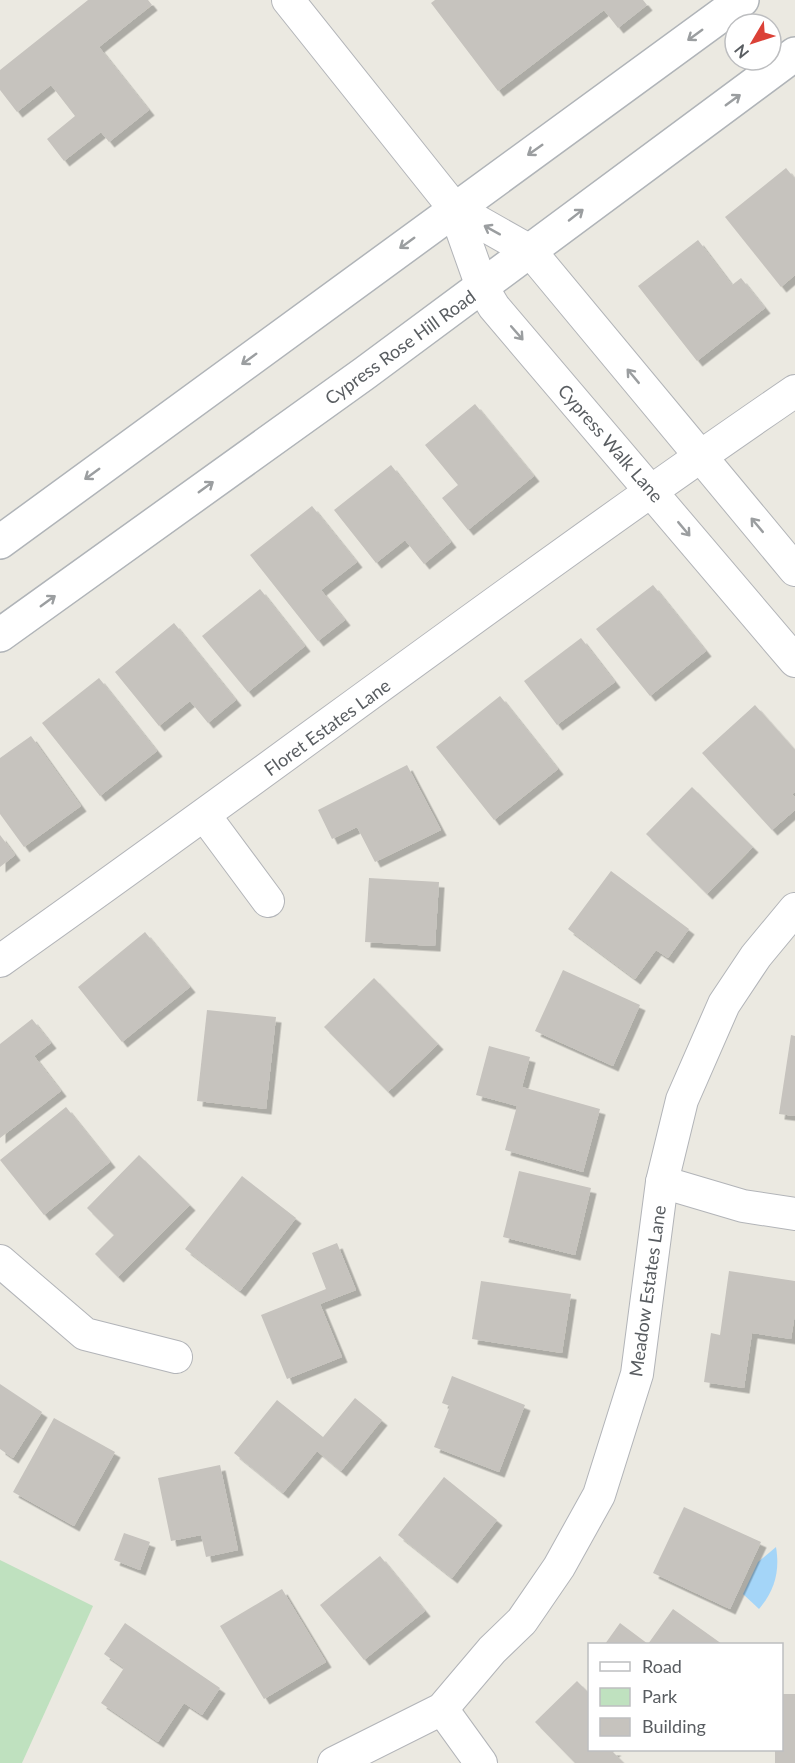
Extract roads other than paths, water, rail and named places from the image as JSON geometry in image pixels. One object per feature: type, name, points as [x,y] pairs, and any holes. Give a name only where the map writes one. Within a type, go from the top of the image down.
[{"type":"main road","points":[[0,542],[454,208],[742,0]]},
{"type":"main road","name":"Cypress Rose Hill Road","points":[[0,635],[482,287],[795,54]]},
{"type":"street","name":"Cypress Walk Lane","points":[[288,0],[454,208],[482,287],[494,307],[795,661]]},
{"type":"street","name":"Cypress Walk Lane","points":[[454,208],[530,251],[795,570]]},
{"type":"street","name":"Floret Estates Lane","points":[[0,961],[205,816],[651,490],[795,391]]},
{"type":"street","points":[[205,816],[268,902]]},
{"type":"street","name":"Meadow Estates Lane","points":[[334,1763],[442,1709],[492,1650],[522,1621],[559,1568],[598,1495],[637,1374],[662,1182],[682,1100],[724,1004],[756,956],[795,909]]},
{"type":"street","points":[[662,1182],[743,1206],[795,1214]]},
{"type":"street","points":[[0,1261],[85,1334],[176,1357]]},
{"type":"street","points":[[442,1709],[481,1763]]},
{"type":"water","points":[[776,1547],[775,1580],[769,1595],[759,1609],[743,1594],[758,1562]]}]
